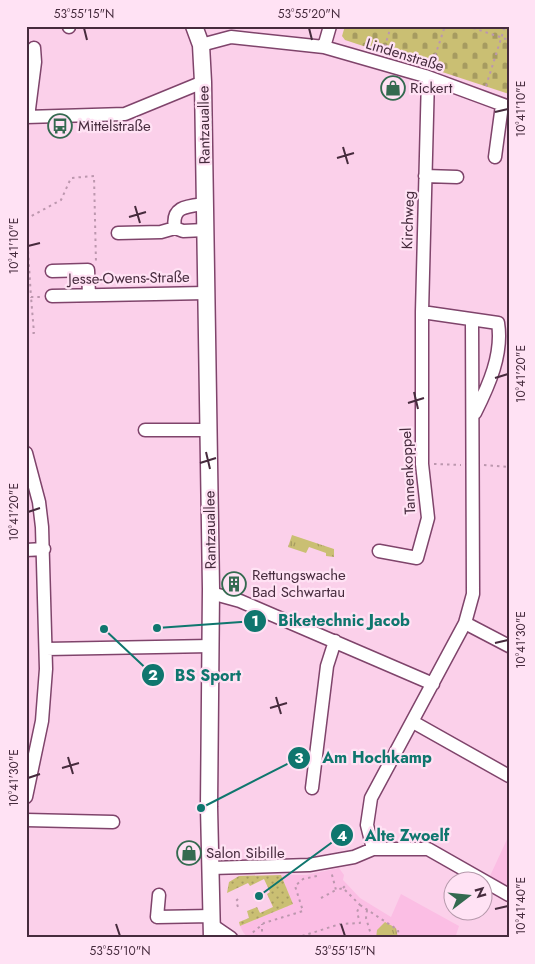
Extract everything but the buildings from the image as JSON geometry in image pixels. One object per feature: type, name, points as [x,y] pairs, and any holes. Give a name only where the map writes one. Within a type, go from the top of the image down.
[{"type":"main road","points":[[194,26],[202,45]]},
{"type":"main road","name":"Rantzauallee","points":[[202,45],[211,593],[212,926]]},
{"type":"street","points":[[324,47],[330,26]]},
{"type":"street","name":"Lindenstraße","points":[[202,45],[231,37],[324,47],[428,77],[506,106]]},
{"type":"street","points":[[34,48],[35,62],[27,117],[125,114],[203,82]]},
{"type":"street","name":"Kirchweg","points":[[422,312],[428,77]]},
{"type":"street","points":[[495,157],[506,106]]},
{"type":"street","points":[[425,176],[457,177]]},
{"type":"street","points":[[175,228],[175,214],[180,210],[205,204]]},
{"type":"street","points":[[118,233],[161,232],[175,228],[183,231],[205,230]]},
{"type":"street","points":[[52,270],[88,270],[89,295]]},
{"type":"street","name":"Jesse-Owens-Straße","points":[[52,296],[206,292]]},
{"type":"street","points":[[422,312],[498,323],[501,339],[489,385],[474,416]]},
{"type":"street","name":"Tannenkoppel","points":[[380,552],[417,558],[428,518],[422,464],[422,312]]},
{"type":"street","points":[[373,849],[367,825],[371,798],[466,623],[473,594],[472,465],[474,416],[472,320]]},
{"type":"street","points":[[145,430],[208,430]]},
{"type":"street","points":[[26,453],[39,502],[44,549],[46,649],[42,721],[26,797]]},
{"type":"street","points":[[26,550],[44,549]]},
{"type":"street","points":[[211,593],[240,601],[434,684]]},
{"type":"street","points":[[466,623],[509,646]]},
{"type":"street","points":[[312,788],[327,666],[335,641]]},
{"type":"street","points":[[46,649],[210,646]]},
{"type":"street","points":[[413,722],[509,776]]},
{"type":"street","points":[[26,820],[113,822]]},
{"type":"street","points":[[211,868],[309,865],[354,857],[373,849],[428,848],[509,896]]},
{"type":"street","points":[[159,895],[157,917],[212,926],[231,938]]},
{"type":"path","points":[[383,52],[391,26]]},
{"type":"path","points":[[428,77],[445,26]]},
{"type":"path","points":[[467,26],[509,40]]},
{"type":"path","points":[[486,86],[505,26]]},
{"type":"path","points":[[26,333],[34,333],[26,219],[61,200],[72,178],[94,176],[95,267]]},
{"type":"path","points":[[31,297],[52,296]]},
{"type":"path","points":[[422,464],[509,467]]},
{"type":"path","points":[[331,861],[331,873],[336,890]]},
{"type":"path","points":[[250,938],[250,934],[262,924],[303,911],[295,886],[303,878],[322,875]]},
{"type":"path","points":[[321,898],[343,888],[347,884]]},
{"type":"path","points":[[343,888],[360,905],[398,930],[399,938]]},
{"type":"path","points":[[238,900],[236,901],[239,910]]},
{"type":"path","points":[[297,938],[316,930],[340,924],[360,923],[357,912],[360,905]]},
{"type":"path","points":[[367,910],[366,918],[372,938]]},
{"type":"path","points":[[262,924],[262,938]]},
{"type":"shaded area","points":[[509,835],[509,887],[492,877],[492,872]]},
{"type":"shaded area","points":[[339,868],[344,875],[343,880],[360,898],[391,917],[401,894],[442,917],[442,922],[452,922],[459,926],[455,938],[248,938],[240,926],[293,904],[281,875],[306,875]]},
{"type":"green space","points":[[345,26],[509,26],[509,94],[345,40],[342,36]]},
{"type":"green space","points":[[292,535],[334,549],[334,557],[326,556],[326,553],[309,547],[306,553],[288,547]]},
{"type":"green space","points":[[281,875],[293,904],[240,926],[239,922],[249,918],[247,911],[257,907],[260,913],[273,907],[267,894],[270,892],[264,879],[250,886],[248,883],[227,893],[229,882],[239,876]]},
{"type":"green space","points":[[385,922],[396,928],[398,938],[376,938],[377,930]]},
{"type":"place","name":"Rickert","points":[[393,88]]},
{"type":"place","name":"Mittelstraße","points":[[60,126]]},
{"type":"place","name":"Rettungswache Bad Schwartau","points":[[234,584]]},
{"type":"place","name":"Biketechnic Jacob","points":[[157,628]]},
{"type":"place","name":"BS Sport","points":[[104,629]]},
{"type":"place","name":"Am Hochkamp","points":[[201,808]]},
{"type":"place","name":"Salon Sibille","points":[[189,853]]},
{"type":"place","name":"Alte Zwoelf","points":[[259,896]]}]
